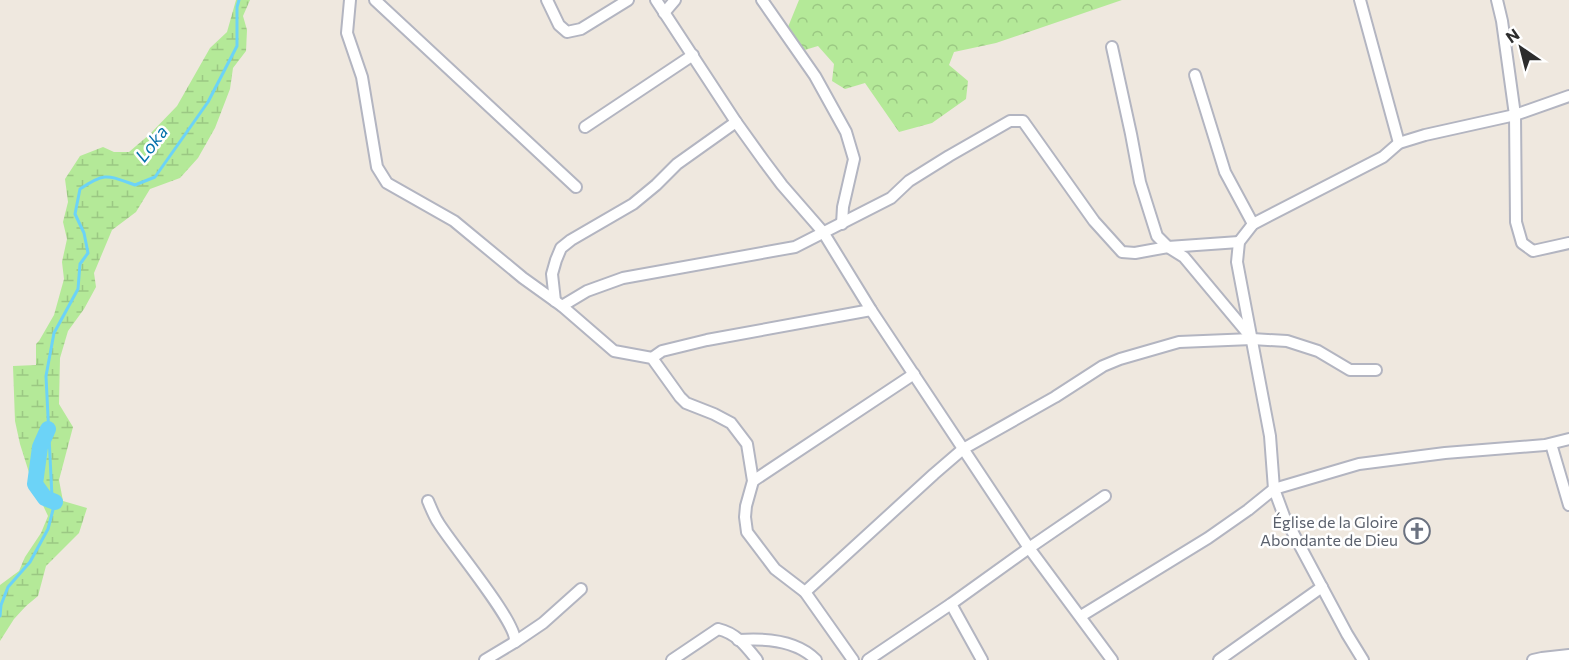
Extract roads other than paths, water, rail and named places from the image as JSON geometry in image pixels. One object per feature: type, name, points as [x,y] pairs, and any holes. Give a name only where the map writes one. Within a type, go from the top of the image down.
[{"type":"street","points":[[350,0],[347,33],[362,77],[378,167],[387,183],[454,221],[614,351],[652,358],[686,403],[731,423],[747,444],[753,481],[746,506],[747,532],[775,569],[805,592],[853,660]]},
{"type":"street","points":[[375,0],[576,187]]},
{"type":"street","points":[[547,0],[559,25],[567,32],[581,29],[628,0]]},
{"type":"street","points":[[656,0],[736,122],[782,185],[823,232],[871,310],[1029,548],[1112,660]]},
{"type":"street","points":[[664,13],[675,0]]},
{"type":"street","points":[[762,0],[814,76],[846,132],[854,159],[843,207],[842,224]]},
{"type":"street","points":[[1360,0],[1399,143]]},
{"type":"street","points":[[1497,0],[1515,115],[1516,222],[1522,243],[1533,251],[1569,243]]},
{"type":"street","points":[[1112,47],[1140,182],[1157,237],[1184,257],[1199,272],[1252,339]]},
{"type":"street","points":[[585,127],[693,55]]},
{"type":"street","points":[[1196,75],[1225,172],[1253,224]]},
{"type":"street","points":[[1363,660],[1284,516],[1274,489],[1270,436],[1237,262],[1239,242],[1253,224],[1383,157],[1399,143],[1515,115],[1569,96]]},
{"type":"street","points":[[559,304],[587,291],[623,279],[795,247],[891,198],[909,181],[1010,121],[1023,121],[1094,221],[1122,252],[1135,253],[1168,247],[1239,242]]},
{"type":"street","points":[[559,304],[552,274],[561,248],[633,204],[677,164],[736,122]]},
{"type":"street","points":[[652,358],[662,351],[707,340],[871,310]]},
{"type":"street","points":[[805,592],[963,449],[1055,397],[1103,366],[1120,359],[1179,342],[1252,339],[1287,341],[1318,351],[1350,370],[1376,370]]},
{"type":"street","points":[[753,481],[914,374]]},
{"type":"street","points":[[1081,616],[1208,538],[1274,489],[1359,464],[1445,453],[1551,444],[1569,439]]},
{"type":"street","points":[[1551,444],[1569,505]]},
{"type":"street","points":[[868,660],[1105,496]]},
{"type":"street","points":[[428,501],[438,522],[513,628],[515,642]]},
{"type":"street","points":[[1219,660],[1322,587]]},
{"type":"street","points":[[485,660],[543,623],[581,589]]},
{"type":"street","points":[[951,604],[982,660]]},
{"type":"street","points":[[672,660],[718,629],[731,633],[757,660]]},
{"type":"street","points":[[738,639],[759,638],[784,642],[808,651],[816,660]]},
{"type":"street","points":[[1533,660],[1569,655]]},
{"type":"waterway","name":"Loka","points":[[0,616],[1,605],[8,587],[30,562],[48,529],[55,502],[52,497],[46,376],[54,333],[78,289],[80,264],[88,253],[84,233],[75,214],[80,189],[95,180],[106,177],[135,185],[155,177],[208,102],[237,46],[239,0]]},
{"type":"waterway","name":"Loka","points":[[48,429],[40,447],[35,484],[45,498],[55,502]]},
{"type":"place","name":"Église de la Gloire Abondante de Dieu","points":[[1417,531]]}]
